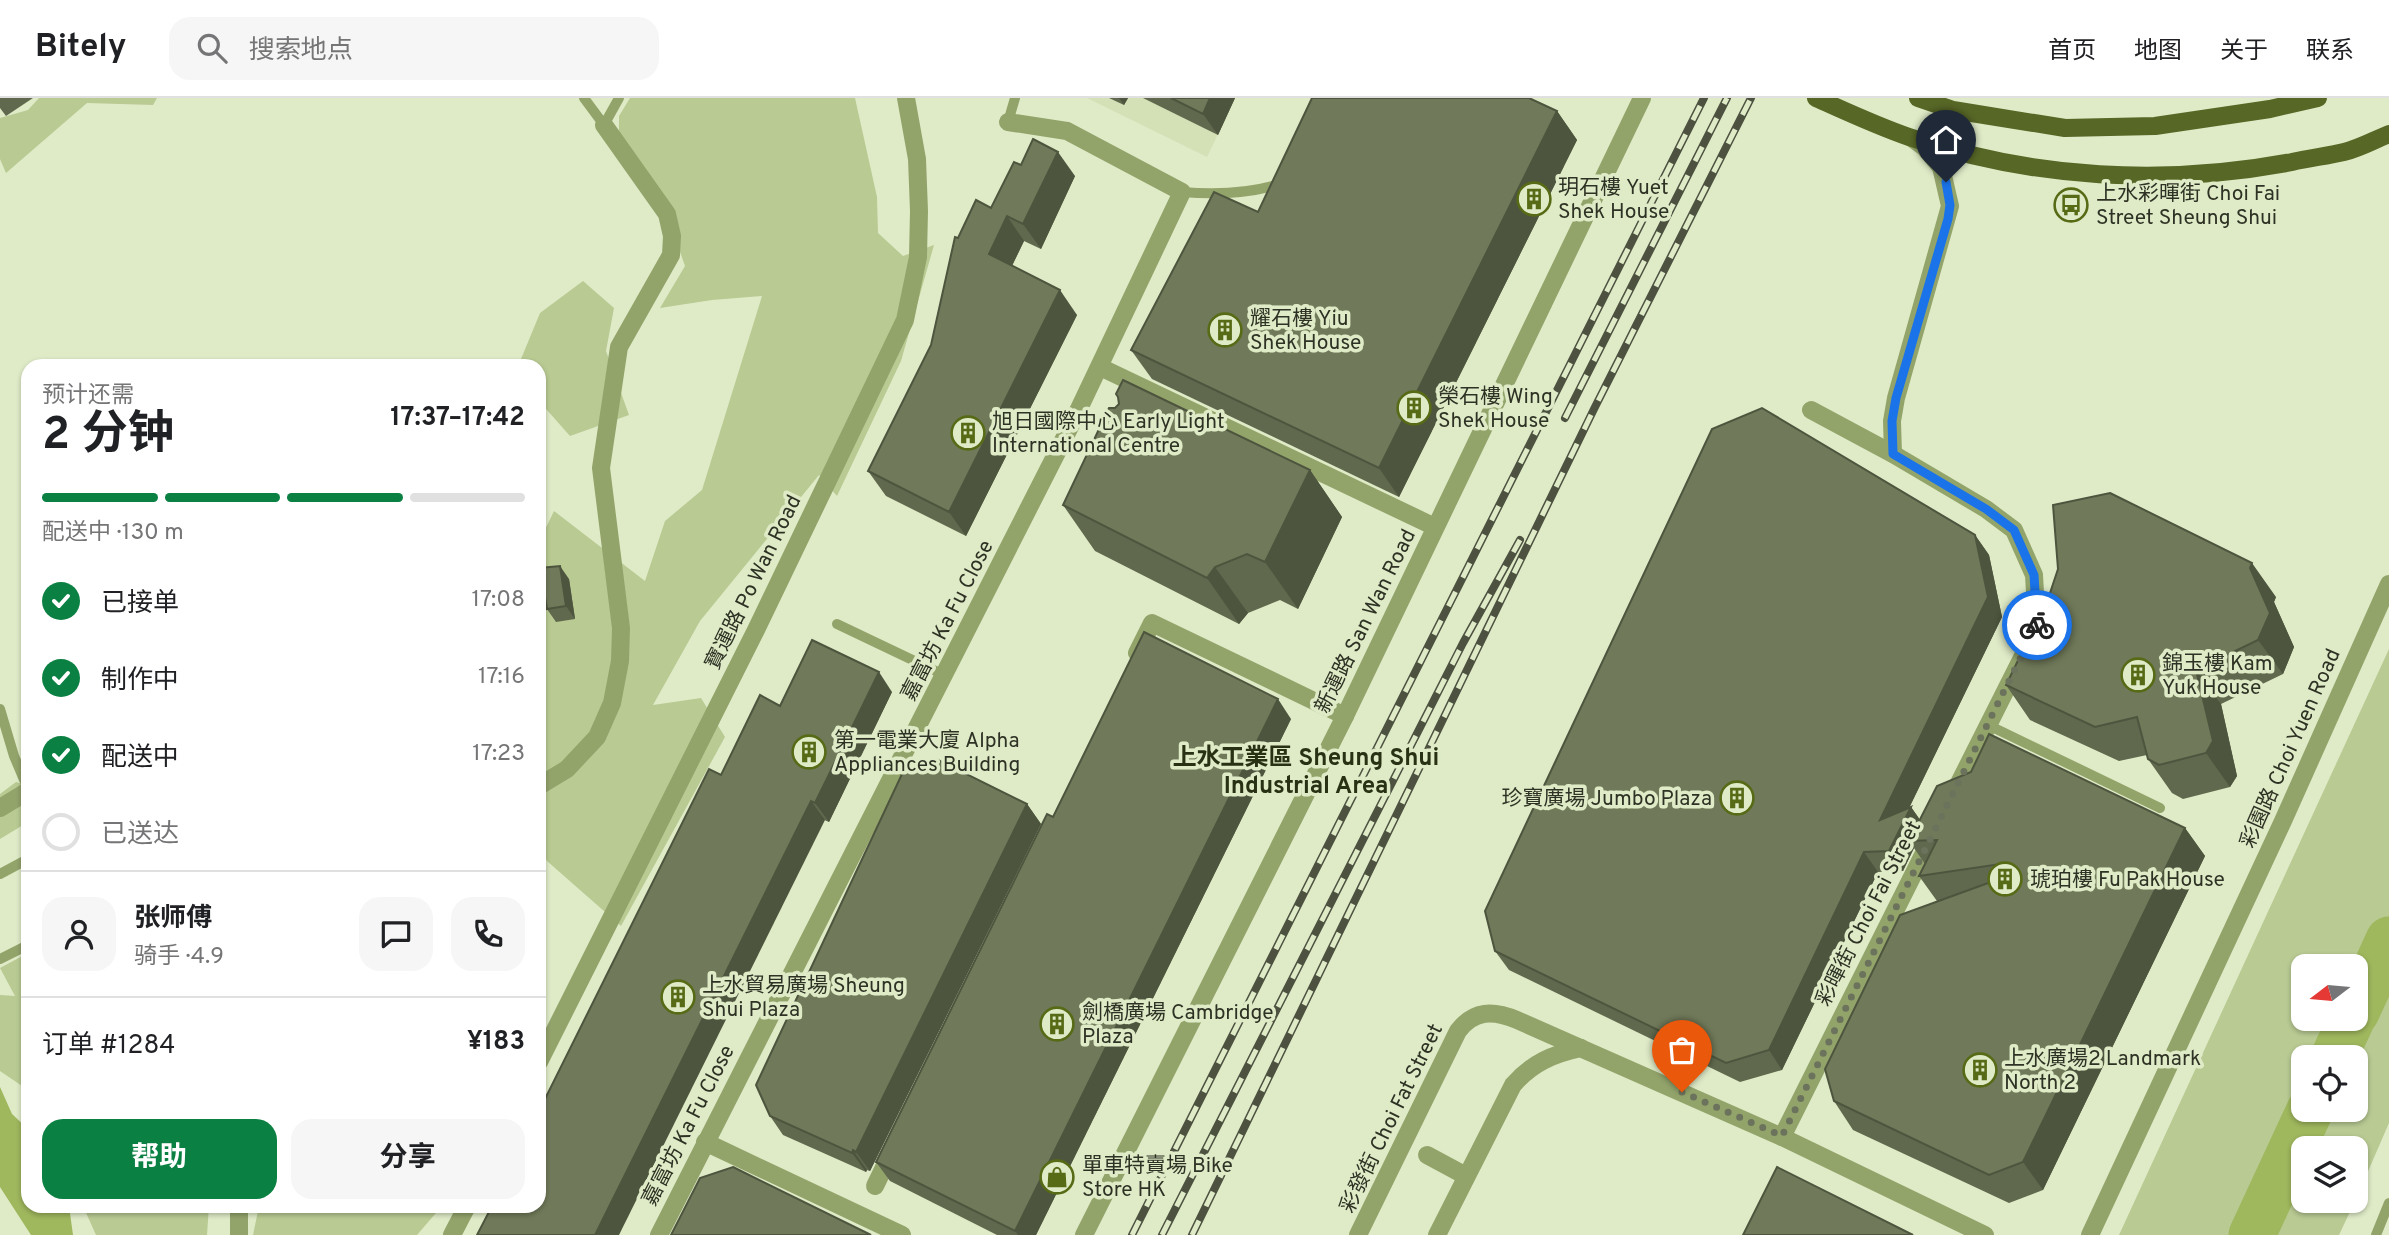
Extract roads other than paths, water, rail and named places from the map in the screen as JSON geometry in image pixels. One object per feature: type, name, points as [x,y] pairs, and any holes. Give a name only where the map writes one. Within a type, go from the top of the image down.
[{"type":"main road","points":[[1816,98],[1911,137],[2015,164],[2058,172],[2151,177],[2242,172],[2345,152],[2389,134]]},
{"type":"main road","points":[[1918,98],[1953,110],[2064,128],[2155,125],[2270,109],[2318,98]]},
{"type":"street","name":"寶運路 Po Wan Road","points":[[546,1048],[756,630],[905,320],[918,257],[919,211],[917,159],[906,98]]},
{"type":"street","name":"新運路 San Wan Road","points":[[1084,1235],[1345,716],[1642,98]]},
{"type":"street","points":[[1008,122],[1067,131],[1182,192]]},
{"type":"street","points":[[546,782],[567,769],[597,737],[612,703],[620,661],[621,628],[601,468],[619,347],[671,255],[672,236],[667,214],[604,125]]},
{"type":"street","points":[[1893,454],[1892,421],[1896,398],[1950,205],[1941,167],[1924,147],[1911,137]]},
{"type":"street","name":"嘉富坊 Ka Fu Close","points":[[659,1235],[1077,413],[1182,192]]},
{"type":"street","points":[[1100,367],[1436,527]]},
{"type":"street","name":"彩暉街 Choi Fai Street","points":[[1782,1136],[2037,628],[2034,575],[2014,530],[1986,509],[1893,454],[1811,411]]},
{"type":"street","name":"彩園路 Choi Yuen Road","points":[[2090,1235],[2283,821],[2389,584]]},
{"type":"street","points":[[1127,673],[1152,623],[1345,716]]},
{"type":"street","points":[[0,808],[21,794]]},
{"type":"street","name":"彩發街 Choi Fat Street","points":[[1358,1235],[1458,1031],[1466,1020],[1478,1014],[1490,1013],[1509,1017],[1782,1136],[1985,1235]]},
{"type":"street","points":[[1437,1235],[1504,1100],[1524,1072],[1539,1061],[1581,1048]]},
{"type":"street","points":[[875,1186],[899,1136]]},
{"type":"street","points":[[705,1142],[902,1235]]},
{"type":"street","points":[[1427,1155],[1466,1176]]},
{"type":"street","points":[[239,1213],[239,1235]]},
{"type":"street","points":[[452,1235],[463,1213]]},
{"type":"lane","points":[[584,98],[604,125],[619,98]]},
{"type":"lane","points":[[1008,122],[1015,98]]},
{"type":"lane","points":[[1182,192],[1215,195],[1257,191],[1287,182],[1292,176]]},
{"type":"lane","points":[[1077,413],[1123,436]]},
{"type":"lane","points":[[837,625],[944,675]]},
{"type":"lane","points":[[0,709],[21,772]]},
{"type":"lane","points":[[1988,725],[2160,807]]},
{"type":"lane","points":[[0,874],[21,863]]},
{"type":"lane","points":[[0,959],[21,948]]},
{"type":"lane","points":[[2376,1235],[2389,1203]]},
{"type":"waterway","points":[[2368,986],[2389,940]]},
{"type":"waterway","points":[[2340,1045],[2346,1031]]},
{"type":"waterway","points":[[2252,1235],[2304,1122]]},
{"type":"railway","points":[[1132,1235],[1704,98]]},
{"type":"railway","points":[[1565,418],[1727,98]]},
{"type":"railway","points":[[1192,1235],[1594,409],[1751,98]]},
{"type":"railway","points":[[1162,1235],[1463,643],[1520,540]]},
{"type":"place","name":"玥石樓 Yuet Shek House","points":[[1534,199]]},
{"type":"place","name":"上水彩暉街 Choi Fai Street Sheung Shui","points":[[2071,205]]},
{"type":"place","name":"耀石樓 Yiu Shek House","points":[[1225,330]]},
{"type":"place","name":"榮石樓 Wing Shek House","points":[[1414,408]]},
{"type":"place","name":"旭日國際中心 Early Light International Centre","points":[[968,433]]},
{"type":"place","name":"錦玉樓 Kam Yuk House","points":[[2138,675]]},
{"type":"place","name":"第一電業大廈 Alpha Appliances Building","points":[[809,752]]},
{"type":"place","name":"珍寶廣場 Jumbo Plaza","points":[[1737,798]]},
{"type":"place","name":"琥珀樓 Fu Pak House","points":[[2005,879]]},
{"type":"place","name":"上水貿易廣場 Sheung Shui Plaza","points":[[678,997]]},
{"type":"place","name":"劍橋廣場 Cambridge Plaza","points":[[1057,1024]]},
{"type":"place","name":"上水廣場2 Landmark North 2","points":[[1980,1070]]},
{"type":"place","name":"單車特賣場 Bike Store HK","points":[[1057,1177]]},
{"type":"district","name":"上水工業區 Sheung Shui Industrial Area","points":[[1306,771]]}]
